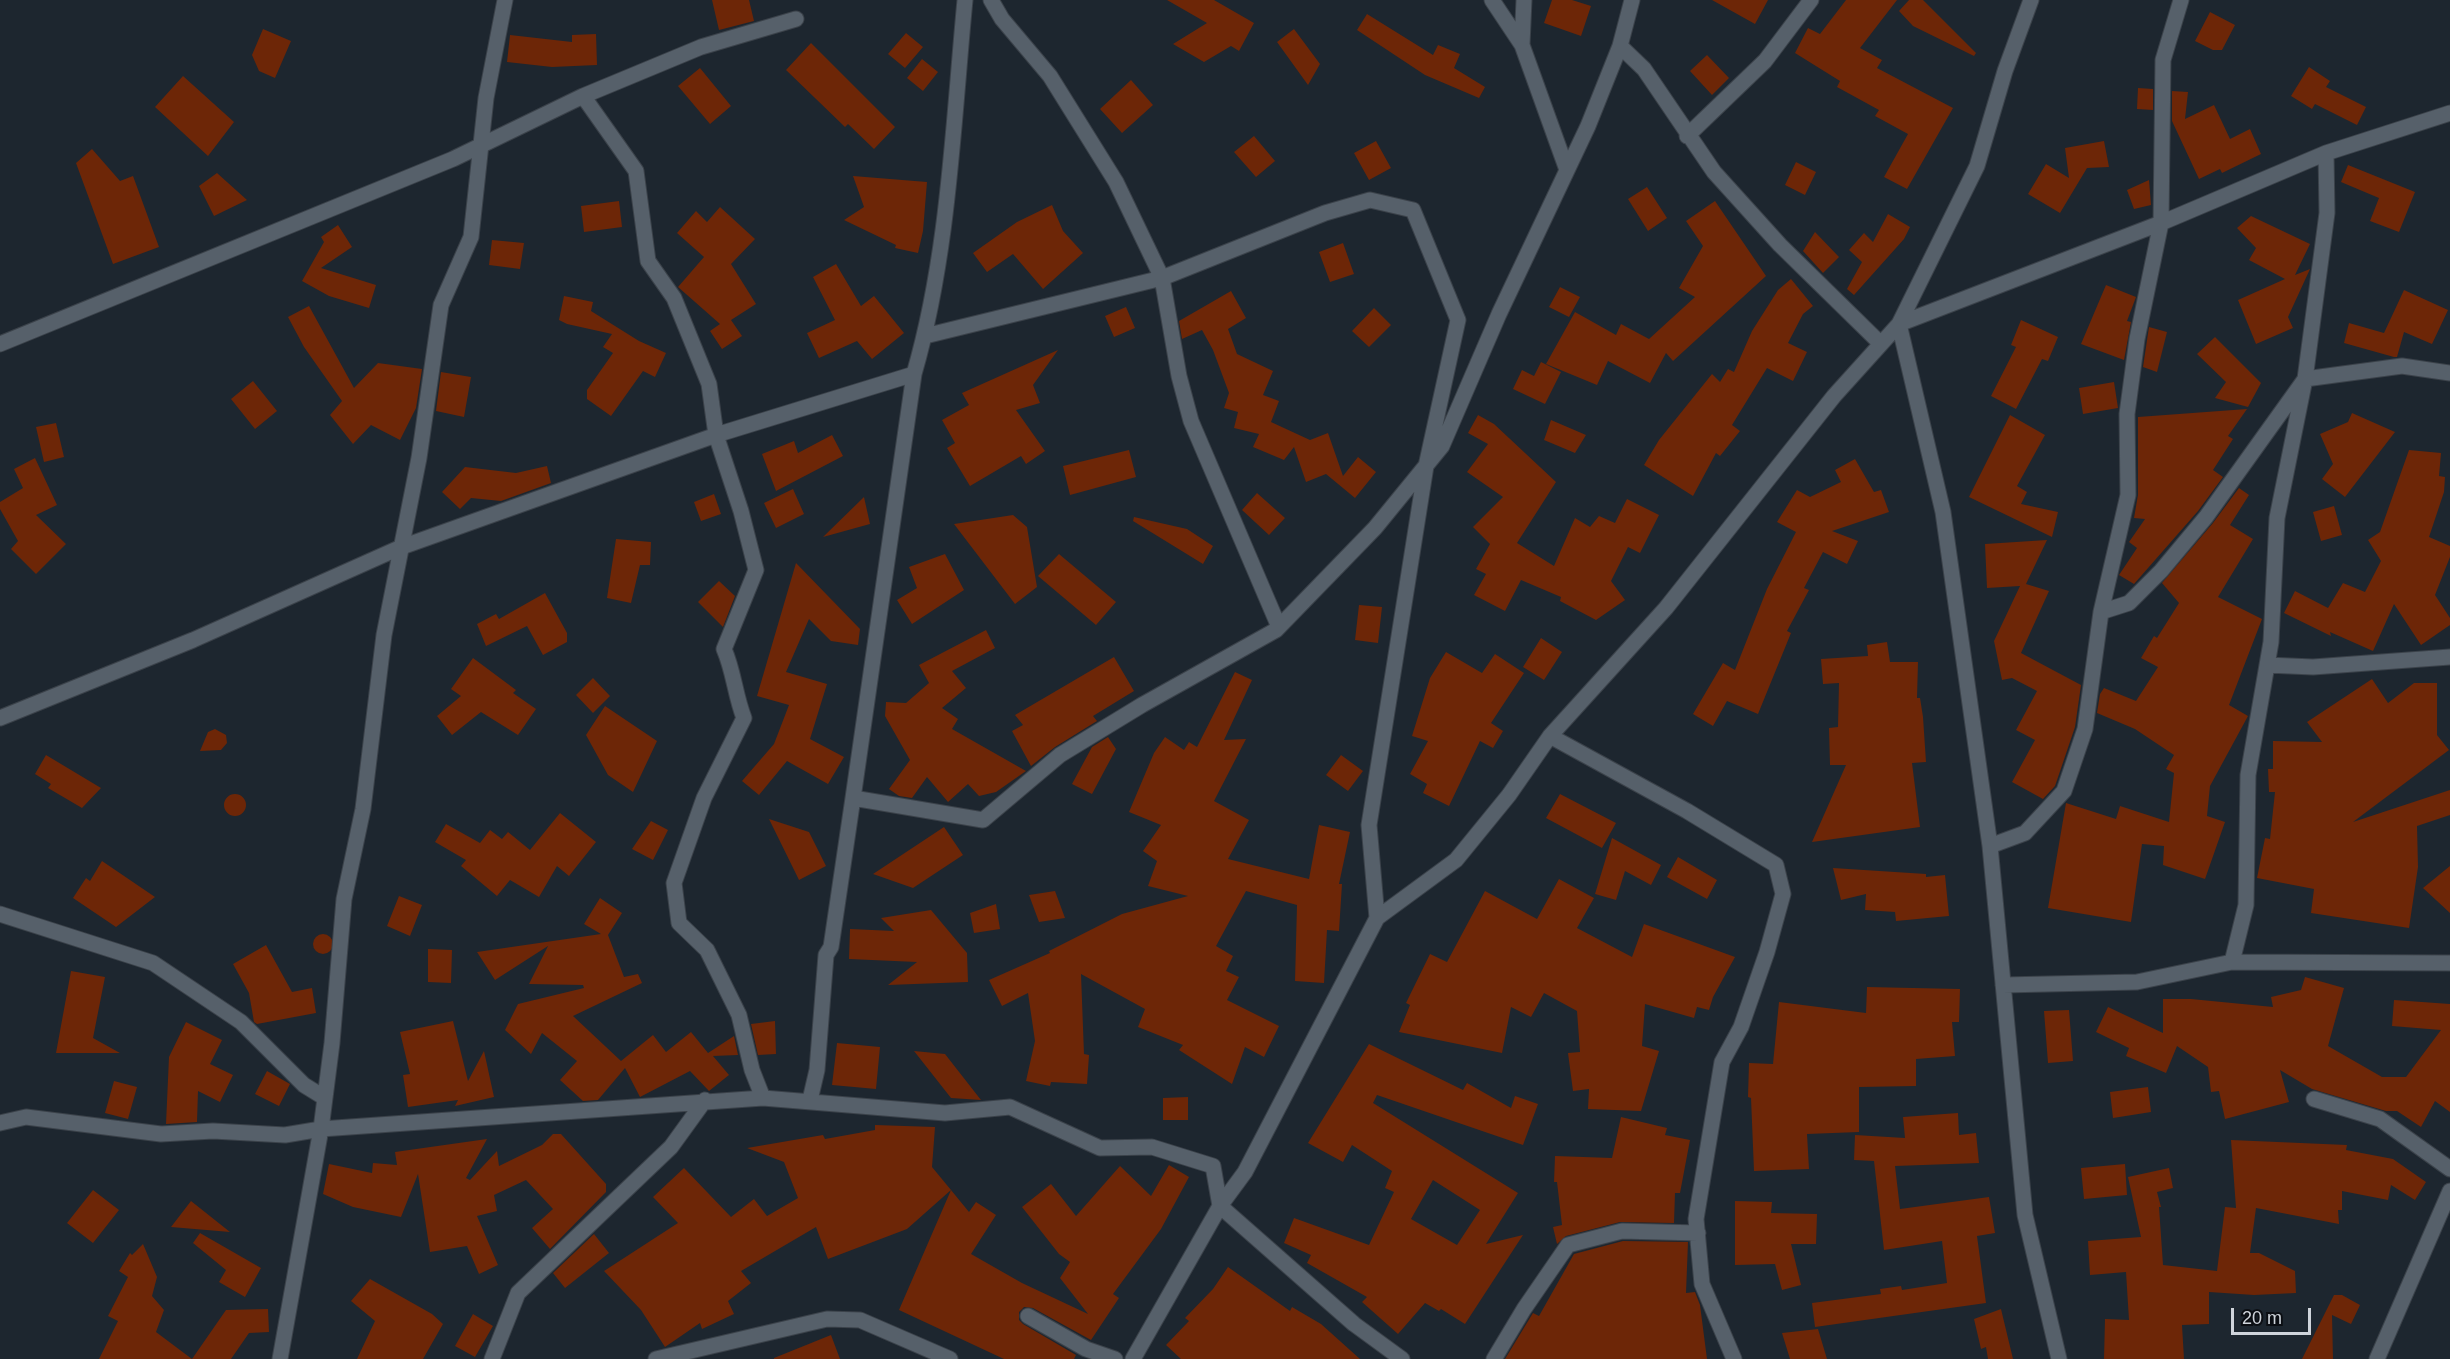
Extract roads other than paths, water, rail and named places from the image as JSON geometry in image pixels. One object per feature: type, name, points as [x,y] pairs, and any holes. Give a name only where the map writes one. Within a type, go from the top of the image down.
[{"type":"street","points":[[280,1359],[321,1129],[344,899],[363,809],[384,635],[399,548],[419,458],[441,305],[471,237],[486,98],[506,0]]},
{"type":"street","points":[[810,1100],[817,1070],[826,955],[831,947],[914,374],[925,336],[940,253],[965,0]]},
{"type":"street","points":[[991,0],[1002,19],[1050,76],[1110,172],[1162,278],[1179,376],[1191,421],[1279,627]]},
{"type":"street","points":[[1492,0],[1522,45],[1567,170]]},
{"type":"street","points":[[1522,45],[1524,0]]},
{"type":"street","points":[[853,798],[983,820],[1060,755],[1279,627],[1375,528],[1442,446],[1499,314],[1567,170],[1620,46],[1632,0]]},
{"type":"street","points":[[1687,136],[1765,61],[1811,0]]},
{"type":"street","points":[[1134,1359],[1220,1206],[1245,1172],[1377,918],[1456,860],[1509,795],[1550,736],[1666,608],[1834,396],[1899,324],[1977,166],[2031,0]]},
{"type":"street","points":[[1990,846],[2025,832],[2064,791],[2085,729],[2101,612],[2128,495],[2127,414],[2137,339],[2161,223],[2163,60],[2181,0]]},
{"type":"street","points":[[0,344],[453,159],[481,143],[583,96],[701,48],[796,19]]},
{"type":"street","points":[[1620,46],[1644,69],[1687,136],[1714,172],[1780,245],[1881,344]]},
{"type":"street","points":[[583,96],[636,171],[648,261],[674,298],[709,384],[716,435],[741,511],[756,570],[724,649],[734,673],[736,697],[744,718],[704,798],[674,883],[678,923],[707,950],[740,1015],[752,1070],[763,1098]]},
{"type":"street","points":[[1899,324],[2161,223],[2326,153],[2450,113]]},
{"type":"street","points":[[2232,962],[2246,905],[2248,776],[2271,642],[2277,519],[2305,379],[2327,213],[2326,153]]},
{"type":"street","points":[[925,336],[1162,278],[1325,213],[1370,200],[1413,210],[1458,320],[1426,466],[1369,825],[1377,918]]},
{"type":"street","points":[[1899,324],[1944,512],[1990,846],[2025,1215],[2059,1359]]},
{"type":"street","points":[[2101,612],[2129,603],[2161,571],[2206,517],[2305,379],[2402,366],[2450,374]]},
{"type":"street","points":[[0,718],[193,640],[399,548],[716,435],[914,374]]},
{"type":"street","points":[[2267,665],[2313,666],[2450,657]]},
{"type":"street","points":[[1550,736],[1687,811],[1776,866],[1783,894],[1767,952],[1741,1027],[1722,1062],[1696,1219],[1702,1284],[1734,1359]]},
{"type":"street","points":[[0,915],[153,963],[241,1022],[304,1085],[325,1098]]},
{"type":"street","points":[[2003,985],[2137,982],[2232,962],[2450,963]]},
{"type":"street","points":[[0,1123],[26,1117],[161,1134],[213,1131],[285,1135],[321,1129],[705,1100],[763,1098],[810,1100],[945,1113],[1010,1107],[1100,1148],[1152,1147],[1213,1166],[1220,1206],[1354,1324],[1402,1359]]},
{"type":"street","points":[[2314,1099],[2380,1119],[2450,1169]]},
{"type":"street","points":[[492,1359],[518,1293],[671,1148],[705,1100]]},
{"type":"street","points":[[2377,1359],[2450,1191]]},
{"type":"street","points":[[1494,1359],[1524,1309],[1568,1245],[1622,1232],[1698,1233]]},
{"type":"street","points":[[1028,1316],[1086,1349],[1115,1359]]},
{"type":"street","points":[[656,1359],[827,1319],[860,1320],[950,1359]]}]
